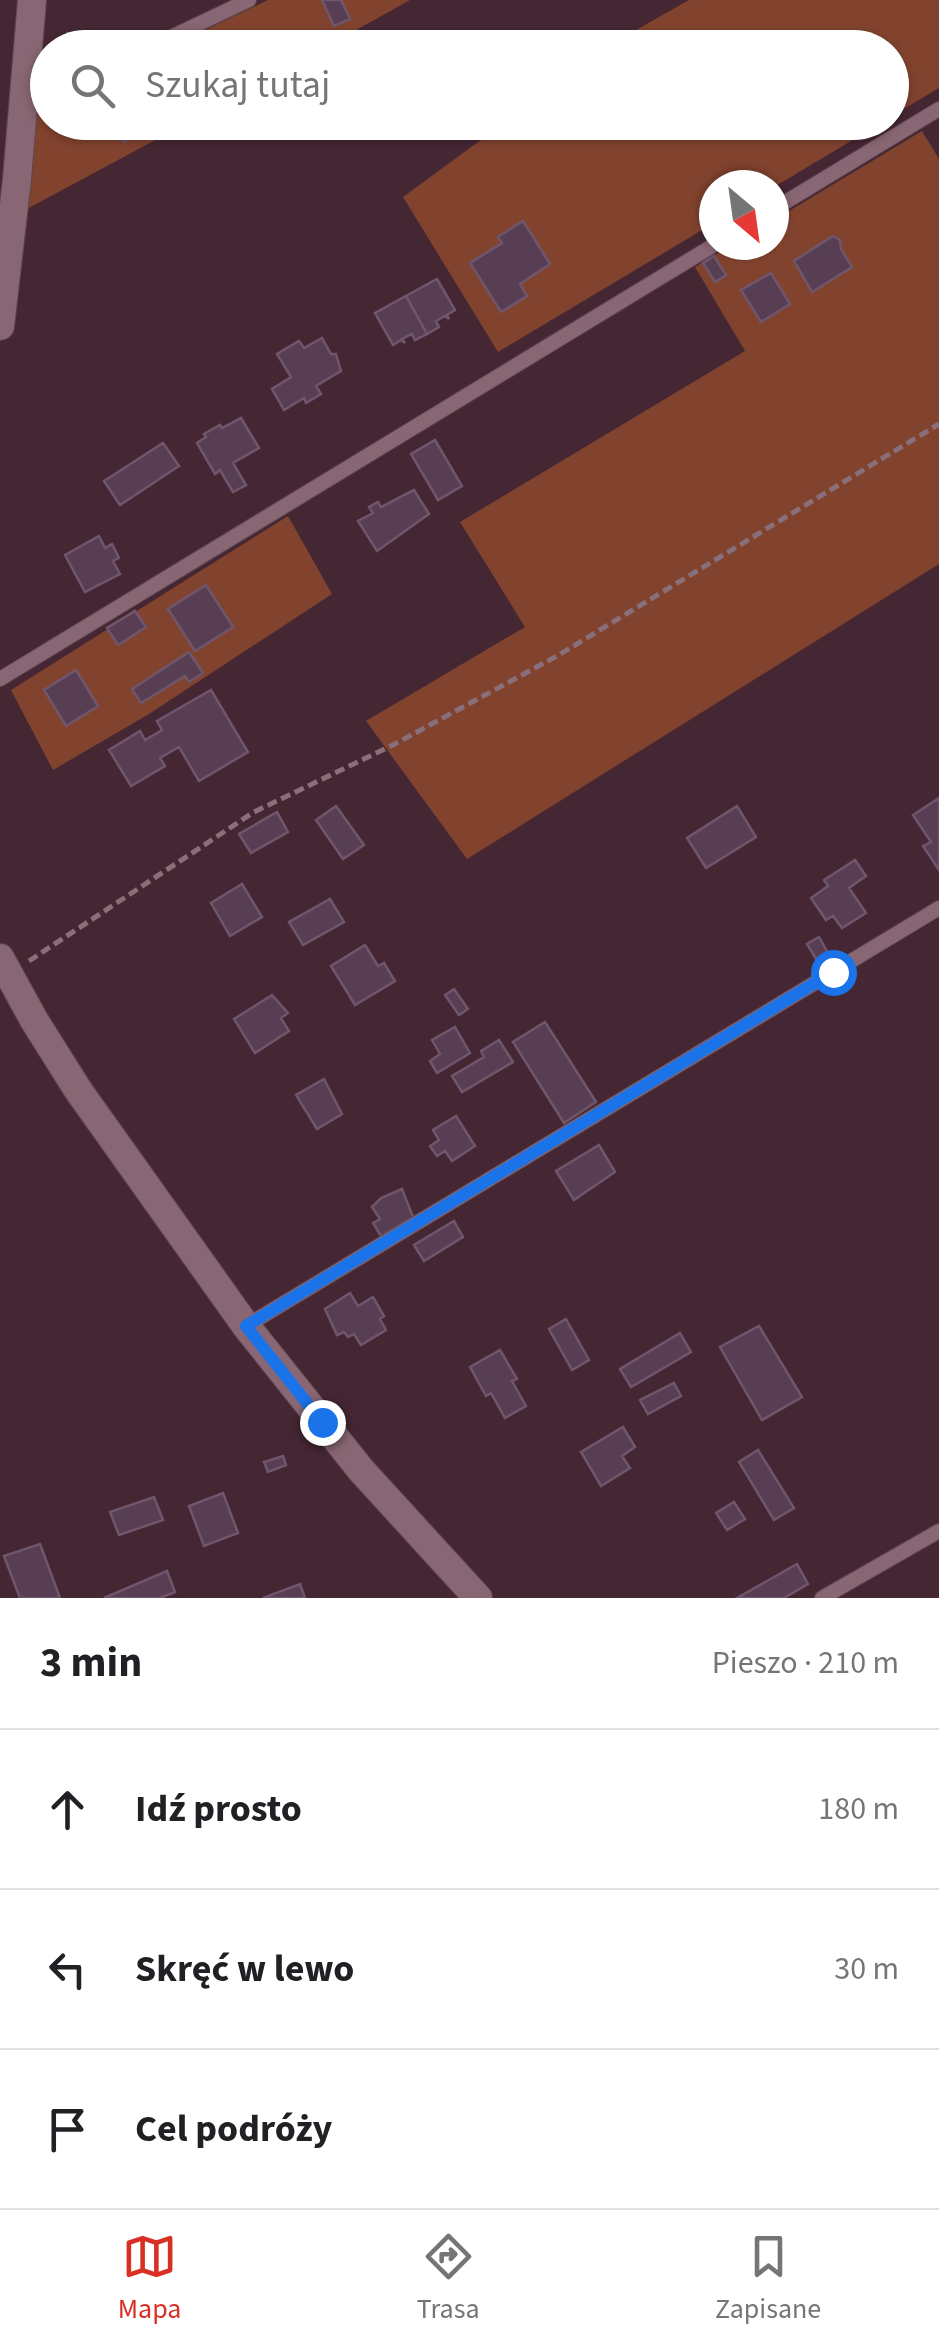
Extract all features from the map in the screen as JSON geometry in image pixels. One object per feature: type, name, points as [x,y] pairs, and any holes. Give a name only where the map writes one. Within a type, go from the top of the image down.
[{"type":"street","points":[[32,0],[33,30]]},
{"type":"street","points":[[0,326],[30,134]]},
{"type":"street","points":[[5,966],[78,1090],[246,1326],[361,1470],[478,1598]]},
{"type":"lane","points":[[186,30],[249,0]]},
{"type":"lane","points":[[909,127],[939,109]]},
{"type":"lane","points":[[789,199],[887,140]]},
{"type":"lane","points":[[0,679],[699,254]]},
{"type":"lane","points":[[246,1326],[939,908]]},
{"type":"lane","points":[[822,1598],[939,1532]]},
{"type":"path","points":[[5,966],[254,812],[393,745],[557,656],[939,424]]},
{"type":"shaded area","points":[[268,0],[410,0],[356,30],[205,30]]},
{"type":"shaded area","points":[[689,0],[939,0],[939,88],[909,106],[909,30],[636,30]]},
{"type":"shaded area","points":[[922,131],[939,159],[939,564],[467,859],[366,721],[525,627],[460,522],[745,351],[695,267],[707,260],[789,260],[789,211]]},
{"type":"shaded area","points":[[32,140],[155,140],[25,210]]},
{"type":"shaded area","points":[[481,140],[853,140],[789,178],[789,170],[699,170],[699,232],[498,352],[403,197]]},
{"type":"shaded area","points":[[288,516],[332,594],[149,714],[53,770],[11,690]]},
{"type":"building","points":[[322,0],[341,0],[350,19],[334,26]]},
{"type":"building","points":[[523,221],[550,264],[520,284],[527,296],[501,312],[470,263],[502,243],[498,237]]},
{"type":"building","points":[[833,236],[840,240],[852,267],[812,292],[794,261]]},
{"type":"building","points":[[717,260],[726,275],[715,282],[703,263]]},
{"type":"building","points":[[771,273],[790,304],[761,322],[741,290]]},
{"type":"building","points":[[437,279],[455,310],[447,315],[449,319],[445,316],[436,321],[439,327],[427,334],[406,296]]},
{"type":"building","points":[[406,296],[427,334],[415,340],[412,334],[402,339],[405,343],[401,340],[393,345],[375,313]]},
{"type":"building","points":[[322,338],[331,354],[336,354],[341,371],[316,386],[321,394],[306,403],[304,398],[284,410],[272,389],[291,377],[277,354],[299,341],[304,348]]},
{"type":"building","points":[[241,418],[259,448],[233,463],[246,485],[233,492],[220,470],[215,474],[197,443],[206,437],[204,434]]},
{"type":"building","points":[[435,440],[462,486],[438,500],[411,454]]},
{"type":"building","points":[[163,443],[179,466],[120,505],[104,481]]},
{"type":"building","points":[[414,490],[429,514],[377,551],[358,521],[373,513],[369,507],[378,502],[381,507]]},
{"type":"building","points":[[99,536],[105,548],[112,544],[119,558],[113,561],[120,574],[85,592],[65,555]]},
{"type":"building","points":[[206,585],[233,627],[195,651],[168,609]]},
{"type":"building","points":[[135,611],[146,627],[118,645],[107,628]]},
{"type":"building","points":[[189,652],[203,673],[189,682],[185,676],[141,703],[132,689]]},
{"type":"building","points":[[76,670],[98,706],[66,726],[44,690]]},
{"type":"building","points":[[211,690],[248,752],[199,781],[179,747],[160,758],[165,766],[131,786],[109,750],[140,731],[145,740],[162,730],[157,721]]},
{"type":"building","points":[[939,798],[939,870],[923,846],[931,842],[913,815]]},
{"type":"building","points":[[336,806],[364,845],[343,859],[316,820]]},
{"type":"building","points":[[737,806],[756,837],[706,868],[687,838]]},
{"type":"building","points":[[277,812],[288,832],[251,853],[239,834]]},
{"type":"building","points":[[855,860],[866,876],[849,888],[866,913],[842,928],[833,916],[826,920],[811,898],[828,886],[824,880]]},
{"type":"building","points":[[242,884],[262,917],[230,936],[211,903]]},
{"type":"building","points":[[330,899],[344,922],[303,945],[289,922]]},
{"type":"building","points":[[819,937],[828,953],[816,959],[807,944]]},
{"type":"building","points":[[365,945],[378,966],[384,963],[395,981],[355,1005],[331,966]]},
{"type":"building","points":[[454,989],[468,1009],[459,1015],[445,995]]},
{"type":"building","points":[[272,995],[288,1013],[281,1018],[289,1031],[255,1053],[234,1019]]},
{"type":"building","points":[[545,1022],[596,1102],[564,1123],[513,1042]]},
{"type":"building","points":[[455,1027],[470,1053],[437,1073],[430,1061],[440,1054],[432,1040]]},
{"type":"building","points":[[499,1040],[513,1062],[462,1092],[452,1076],[484,1057],[481,1051]]},
{"type":"building","points":[[324,1079],[342,1114],[317,1129],[296,1095]]},
{"type":"building","points":[[456,1116],[475,1146],[452,1161],[445,1151],[437,1156],[430,1146],[439,1140],[433,1130]]},
{"type":"building","points":[[599,1145],[615,1172],[574,1200],[556,1171]]},
{"type":"building","points":[[402,1189],[413,1217],[381,1236],[373,1223],[380,1219],[372,1207],[381,1198]]},
{"type":"building","points":[[454,1221],[463,1237],[424,1261],[414,1245]]},
{"type":"building","points":[[350,1293],[358,1306],[373,1297],[384,1316],[380,1319],[386,1330],[361,1345],[354,1334],[337,1335],[325,1309]]},
{"type":"building","points":[[566,1319],[589,1360],[572,1370],[549,1329]]},
{"type":"building","points":[[759,1326],[802,1397],[762,1420],[720,1347]]},
{"type":"building","points":[[680,1333],[691,1352],[631,1387],[620,1369]]},
{"type":"building","points":[[500,1350],[517,1379],[512,1381],[526,1406],[505,1418],[491,1393],[486,1396],[470,1367]]},
{"type":"building","points":[[674,1383],[681,1396],[648,1414],[640,1400]]},
{"type":"building","points":[[623,1427],[635,1447],[622,1456],[630,1468],[601,1486],[581,1452]]},
{"type":"building","points":[[758,1450],[794,1508],[774,1520],[739,1462]]},
{"type":"building","points":[[283,1456],[286,1465],[268,1472],[264,1462]]},
{"type":"building","points":[[223,1493],[238,1533],[204,1546],[189,1506]]},
{"type":"building","points":[[154,1497],[163,1520],[119,1535],[110,1512]]},
{"type":"building","points":[[734,1502],[745,1519],[727,1530],[716,1513]]},
{"type":"building","points":[[40,1544],[60,1598],[20,1598],[4,1556]]},
{"type":"building","points":[[797,1564],[808,1584],[784,1598],[737,1598]]},
{"type":"building","points":[[167,1571],[175,1592],[160,1598],[104,1598]]},
{"type":"building","points":[[300,1584],[305,1598],[263,1598]]},
{"type":"route","points":[[322,1422],[246,1326],[833,972]]}]
